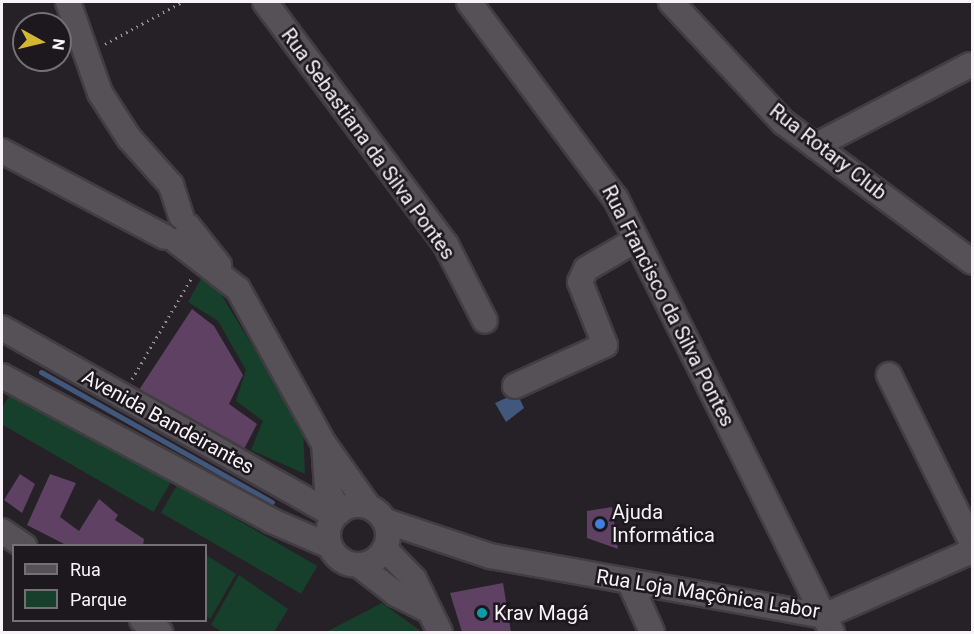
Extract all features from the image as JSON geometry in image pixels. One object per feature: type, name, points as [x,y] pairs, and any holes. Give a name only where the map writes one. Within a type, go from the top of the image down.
[{"type":"street","points":[[68,2],[100,93],[154,167],[171,185],[176,227],[201,261],[228,280]]},
{"type":"street","name":"Rua Sebastiana da Silva Pontes","points":[[265,2],[446,245],[485,321]]},
{"type":"street","name":"Rua Francisco da Silva Pontes","points":[[469,2],[592,160],[636,240],[828,624]]},
{"type":"street","name":"Rua Rotary Club","points":[[671,2],[783,122],[968,254]]},
{"type":"street","points":[[815,146],[970,64]]},
{"type":"street","points":[[2,151],[176,227],[228,280],[324,444],[406,567],[440,633]]},
{"type":"street","points":[[515,386],[605,345],[580,282],[586,269],[636,240]]},
{"type":"street","name":"Avenida Bandeirantes","points":[[2,328],[337,514]]},
{"type":"street","points":[[2,375],[22,340]]},
{"type":"street","name":"Avenida Bandeirantes","points":[[2,375],[272,521],[330,546],[347,564],[360,566],[396,594],[428,610]]},
{"type":"street","points":[[889,375],[972,543]]},
{"type":"street","points":[[324,444],[327,488],[337,514],[330,546]]},
{"type":"street","points":[[337,514],[381,531]]},
{"type":"street","points":[[2,531],[21,544]]},
{"type":"street","points":[[360,566],[381,531]]},
{"type":"street","name":"Rua Loja Maçônica Labor","points":[[381,531],[828,624],[972,551]]},
{"type":"street","points":[[629,581],[652,633]]},
{"type":"street","points":[[144,622],[160,633]]},
{"type":"path","points":[[87,54],[182,2]]},
{"type":"path","points":[[122,396],[201,261]]},
{"type":"green space","points":[[206,270],[303,428],[305,474],[251,450],[263,421],[236,401],[246,370],[218,321],[188,302]]},
{"type":"green space","points":[[12,391],[170,482],[153,512],[2,424],[2,408]]},
{"type":"green space","points":[[177,485],[317,566],[301,594],[161,513]]},
{"type":"green space","points":[[207,556],[236,574],[210,619],[207,617]]},
{"type":"green space","points":[[239,575],[288,609],[274,632],[222,632],[211,625]]},
{"type":"green space","points":[[382,603],[422,632],[328,631]]},
{"type":"water","points":[[517,393],[524,408],[506,422],[495,403]]},
{"type":"building","points":[[192,309],[214,326],[243,375],[229,404],[257,424],[243,451],[137,393]]},
{"type":"building","points":[[20,474],[35,484],[22,513],[4,500]]},
{"type":"building","points":[[50,474],[76,483],[60,517],[79,531],[99,499],[118,515],[115,520],[144,539],[143,544],[64,544],[27,525]]},
{"type":"building","name":"Ajuda Informática","points":[[612,507],[618,549],[587,538],[587,511]]},
{"type":"building","name":"Krav Magá","points":[[503,583],[511,632],[462,632],[450,593]]},
{"type":"waterway","points":[[41,372],[272,502]]},
{"type":"place","name":"Ajuda Informática","points":[[600,524]]},
{"type":"place","name":"Krav Magá","points":[[482,613]]}]
